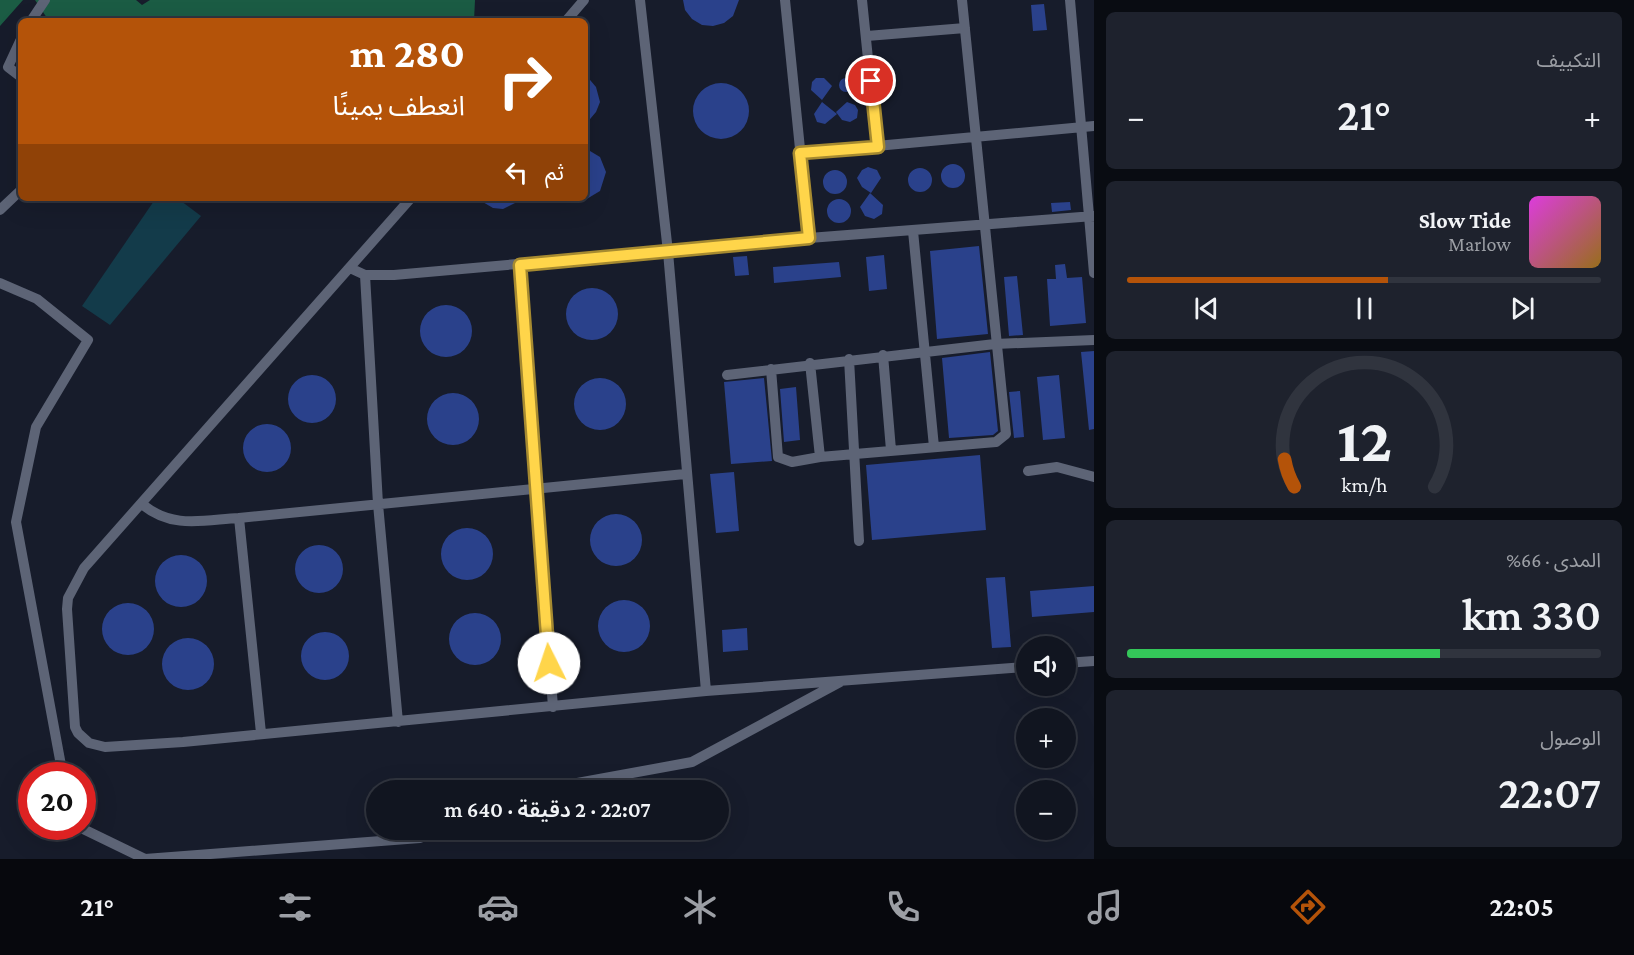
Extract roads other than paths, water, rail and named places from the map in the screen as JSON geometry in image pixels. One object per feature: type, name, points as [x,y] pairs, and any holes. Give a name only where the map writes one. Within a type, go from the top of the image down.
[{"type":"lane","points":[[33,18],[45,0]]},
{"type":"lane","points":[[569,18],[584,0]]},
{"type":"lane","points":[[640,0],[668,252],[685,474],[706,691]]},
{"type":"lane","points":[[786,0],[809,238]]},
{"type":"lane","points":[[862,0],[878,147]]},
{"type":"lane","points":[[771,369],[778,457],[792,462],[856,453],[996,442],[1006,434],[962,0]]},
{"type":"lane","points":[[1070,0],[1081,128],[1092,216],[1094,273]]},
{"type":"lane","points":[[867,36],[965,28]]},
{"type":"lane","points":[[18,46],[8,68],[18,75]]},
{"type":"lane","points":[[800,153],[1094,126]]},
{"type":"lane","points":[[0,210],[18,193]]},
{"type":"lane","points":[[408,201],[143,504],[84,568],[68,598],[75,727],[89,743],[105,747],[399,722],[706,691],[1016,668]]},
{"type":"lane","points":[[350,268],[364,275],[394,275],[809,238],[1092,216]]},
{"type":"lane","points":[[913,231],[934,447]]},
{"type":"lane","points":[[520,265],[553,707]]},
{"type":"lane","points":[[364,275],[378,504],[399,722]]},
{"type":"lane","points":[[0,284],[37,299],[88,340],[36,427],[16,522],[60,762]]},
{"type":"lane","points":[[727,375],[810,363],[996,344],[1094,340]]},
{"type":"lane","points":[[883,355],[891,450]]},
{"type":"lane","points":[[849,359],[856,453],[859,541]]},
{"type":"lane","points":[[810,363],[820,457]]},
{"type":"lane","points":[[1028,471],[1057,467],[1094,477]]},
{"type":"lane","points":[[143,504],[158,516],[173,522],[239,518],[685,474]]},
{"type":"lane","points":[[239,518],[261,733]]},
{"type":"lane","points":[[1076,662],[1094,661]]},
{"type":"lane","points":[[594,780],[692,762],[843,681]]},
{"type":"lane","points":[[96,835],[146,859],[394,840]]},
{"type":"water","points":[[154,201],[181,201],[201,216],[110,325],[82,306]]}]
